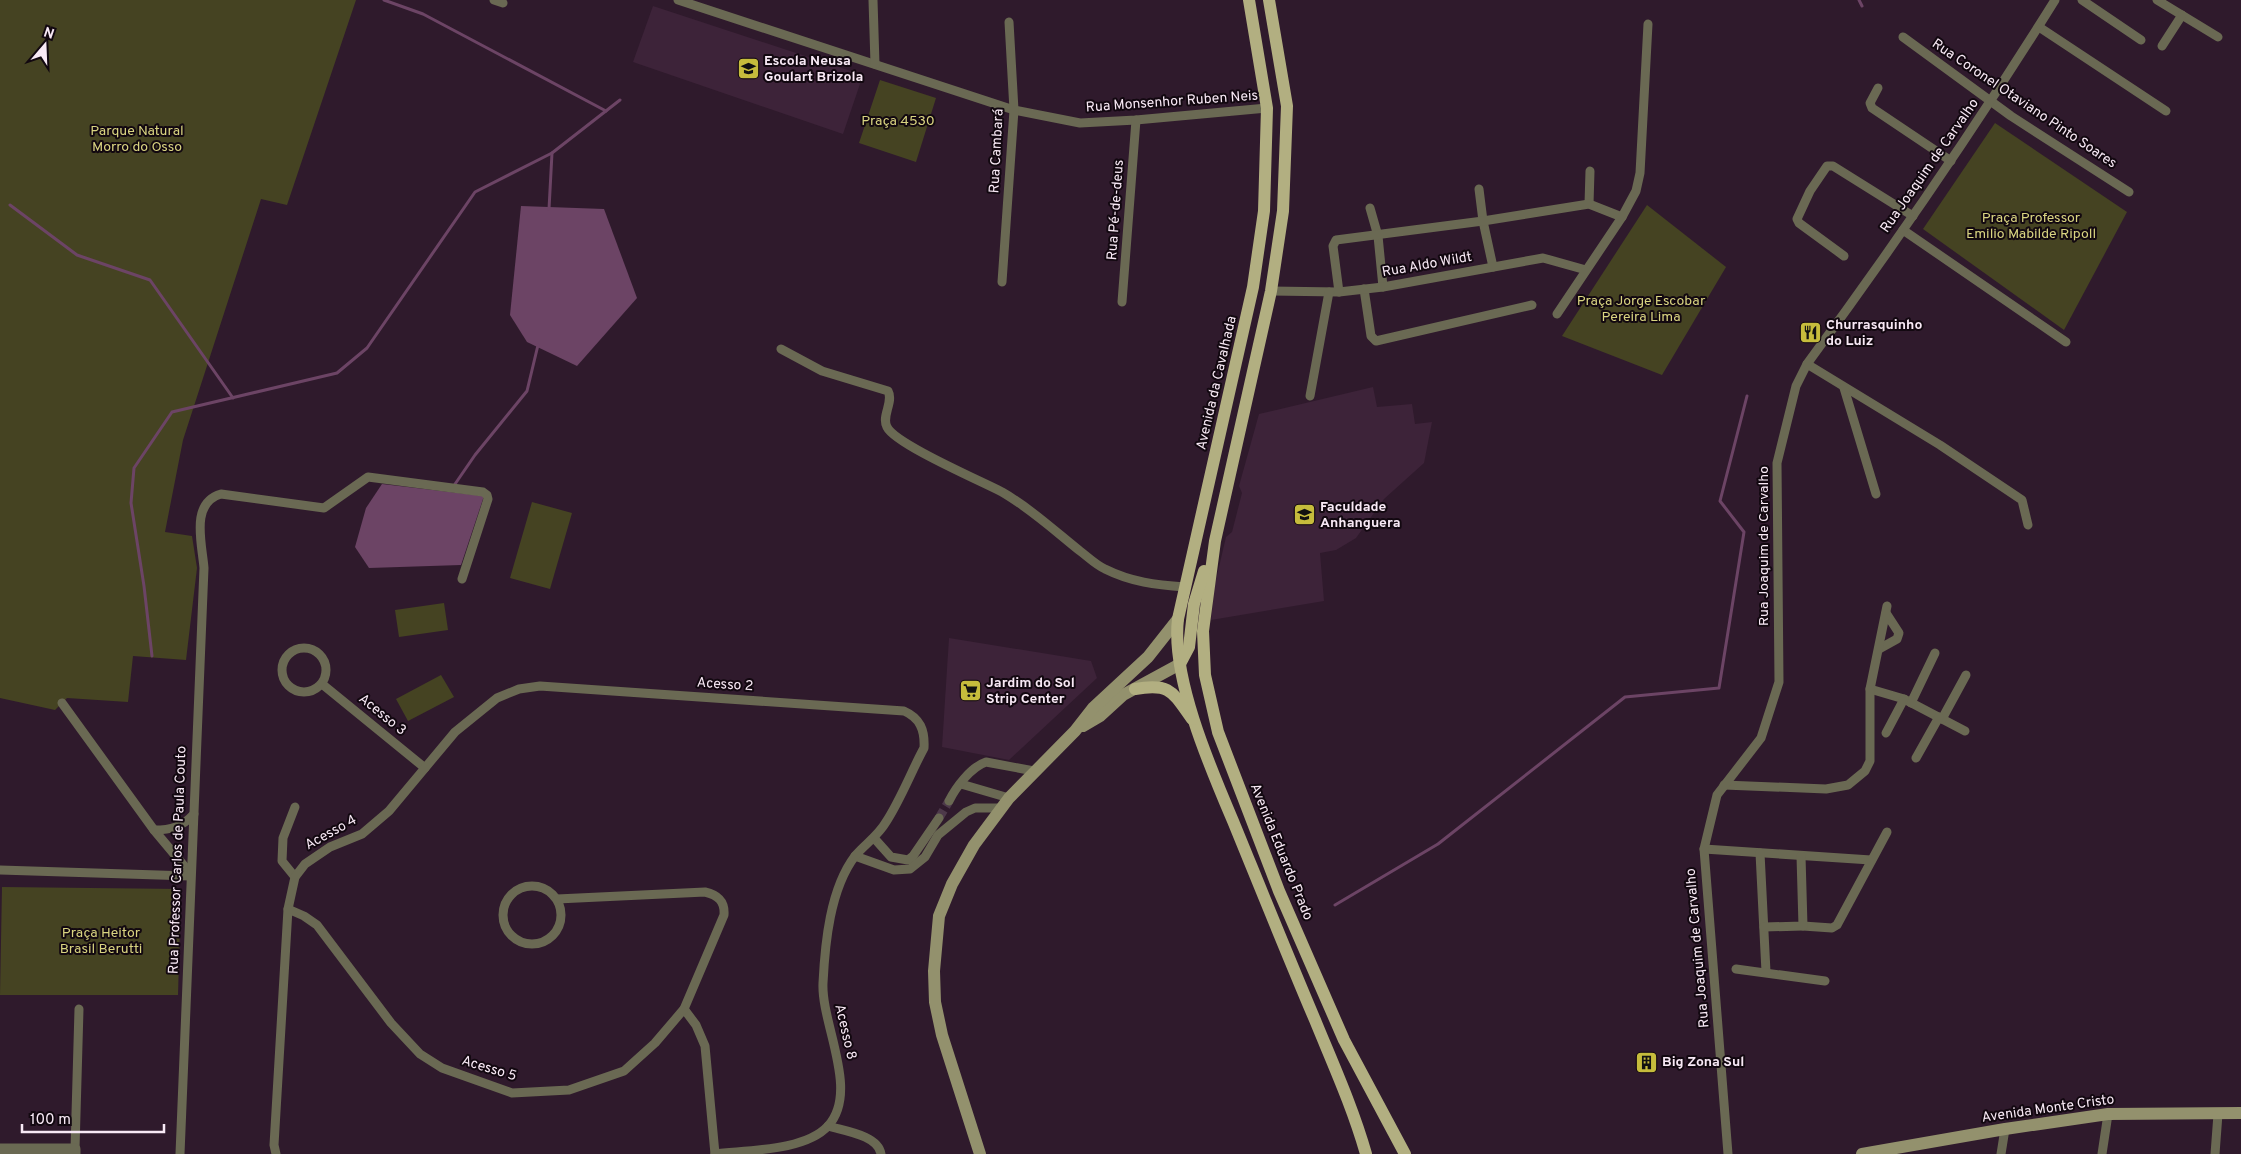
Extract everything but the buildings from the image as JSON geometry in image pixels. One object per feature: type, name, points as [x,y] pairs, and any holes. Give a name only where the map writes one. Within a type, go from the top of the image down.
[{"type":"main road","name":"Avenida da Cavalhada","points":[[980,1154],[942,1035],[935,1002],[935,938],[939,916],[952,884],[974,845],[1006,803],[1034,771],[1074,731],[1093,708],[1148,657],[1178,619],[1253,287],[1264,211],[1267,108],[1249,0]]},
{"type":"main road","points":[[1180,664],[1189,647],[1194,604],[1215,541],[1221,516],[1271,291],[1283,211],[1286,106],[1269,0]]},
{"type":"main road","points":[[1238,358],[1233,408],[1241,424]]},
{"type":"main road","points":[[1216,454],[1224,455],[1227,460],[1221,516]]},
{"type":"main road","name":"Avenida Eduardo Prado","points":[[1215,541],[1204,611],[1203,648],[1206,675],[1218,732],[1279,891],[1344,1040],[1405,1154]]},
{"type":"main road","points":[[1178,619],[1176,638],[1180,664],[1197,727],[1222,796],[1346,1095],[1366,1154]]},
{"type":"main road","name":"Avenida da Cavalhada","points":[[1074,731],[1100,716],[1124,695],[1180,664]]},
{"type":"main road","points":[[1135,689],[1157,685],[1174,694],[1197,727]]},
{"type":"main road","name":"Avenida Monte Cristo","points":[[1862,1154],[1884,1152],[2005,1129],[2108,1114],[2241,1113]]},
{"type":"street","points":[[494,0],[503,3]]},
{"type":"street","name":"Rua Monsenhor Ruben Neis","points":[[678,0],[1014,110],[1080,122],[1136,120],[1267,108]]},
{"type":"street","points":[[873,0],[875,64]]},
{"type":"street","name":"Rua Joaquim de Carvalho","points":[[1728,1154],[1704,849],[1717,795],[1761,738],[1779,682],[1777,463],[1796,386],[1806,364],[1903,230],[1992,101],[2055,0]]},
{"type":"street","points":[[2082,0],[2141,40]]},
{"type":"street","points":[[2157,0],[2218,37]]},
{"type":"street","points":[[2162,46],[2182,15]]},
{"type":"street","name":"Rua Cambará","points":[[1002,282],[1014,110],[1009,22]]},
{"type":"street","points":[[1557,314],[1622,217],[1636,190],[1640,172],[1648,24]]},
{"type":"street","points":[[2039,27],[2166,111]]},
{"type":"street","name":"Rua Coronel Otaviano Pinto Soares","points":[[1903,37],[1992,101],[2129,192]]},
{"type":"street","points":[[1878,88],[1870,103],[1872,108],[1951,161]]},
{"type":"street","name":"Rua Pé-de-deus","points":[[1122,302],[1136,120]]},
{"type":"street","points":[[1844,256],[1799,223],[1797,219],[1810,191],[1827,166],[1833,166],[1912,216]]},
{"type":"street","points":[[1590,171],[1590,204]]},
{"type":"street","points":[[1479,189],[1483,221],[1493,268]]},
{"type":"street","points":[[1339,292],[1334,242],[1590,204],[1622,217]]},
{"type":"street","points":[[1370,208],[1378,236],[1383,287]]},
{"type":"street","points":[[1903,230],[2066,342]]},
{"type":"street","name":"Rua Aldo Wildt","points":[[1271,291],[1339,292],[1383,287],[1544,258],[1586,270]]},
{"type":"street","points":[[1364,289],[1371,336],[1376,341],[1532,305]]},
{"type":"street","points":[[1310,396],[1329,292]]},
{"type":"street","points":[[781,349],[822,371],[888,391],[890,396],[886,422],[887,428],[891,432],[917,450],[1003,493],[1033,513],[1102,568],[1126,579],[1152,585],[1185,587]]},
{"type":"street","points":[[1806,364],[1940,445],[2022,500],[2028,524]]},
{"type":"street","points":[[1844,388],[1876,494]]},
{"type":"street","name":"Rua Professor Carlos de Paula Couto","points":[[180,1154],[204,568],[200,517],[207,502],[213,496],[221,494],[324,508],[370,477],[483,492],[487,494],[488,499],[462,579]]},
{"type":"street","points":[[1724,785],[1826,789],[1848,785],[1865,772],[1870,761],[1870,689],[1878,649],[1886,609],[1899,634],[1898,639],[1878,649]]},
{"type":"street","points":[[304,648],[317,653],[325,664],[325,678],[322,684],[309,692],[301,692],[288,686],[282,672],[286,657],[291,652],[304,648]]},
{"type":"street","points":[[1886,733],[1935,653]]},
{"type":"street","points":[[1916,758],[1966,675]]},
{"type":"street","name":"Acesso 3","points":[[322,684],[425,768]]},
{"type":"street","name":"Acesso 2","points":[[425,768],[455,732],[497,698],[519,689],[540,686],[904,711],[914,716],[921,726],[924,736],[924,748],[887,822],[874,838]]},
{"type":"street","points":[[1870,689],[1907,701],[1965,732]]},
{"type":"street","points":[[62,703],[154,830],[190,875]]},
{"type":"street","points":[[949,801],[974,768],[986,762],[1034,771]]},
{"type":"street","name":"Acesso 4","points":[[295,877],[305,864],[330,846],[362,834],[389,811],[425,768]]},
{"type":"street","points":[[961,784],[1006,803]]},
{"type":"street","points":[[855,856],[894,870],[910,869],[925,857],[938,835],[966,812],[975,808],[1006,803]]},
{"type":"street","points":[[276,1154],[274,1145],[288,909],[295,877],[282,861],[283,838],[295,807]]},
{"type":"street","points":[[154,830],[176,828],[194,814]]},
{"type":"street","points":[[874,838],[891,857],[908,860],[913,856],[939,818]]},
{"type":"street","points":[[1764,927],[1803,926],[1832,928],[1837,925],[1887,832]]},
{"type":"street","name":"Acesso 8","points":[[828,1126],[838,1106],[840,1075],[822,997],[824,946],[838,890],[855,856],[874,838]]},
{"type":"street","points":[[1704,849],[1871,860]]},
{"type":"street","points":[[1760,853],[1766,972]]},
{"type":"street","points":[[1801,856],[1803,926]]},
{"type":"street","points":[[0,870],[190,875]]},
{"type":"street","points":[[525,886],[543,887],[557,899],[561,908],[561,919],[558,928],[548,939],[533,944],[523,943],[514,938],[507,930],[502,912],[504,903],[516,889],[525,886]]},
{"type":"street","name":"Acesso 5","points":[[288,909],[317,925],[391,1023],[420,1054],[442,1068],[512,1093],[569,1090],[624,1071],[655,1043],[684,1009],[724,915],[725,908],[722,900],[714,894],[706,892],[557,899]]},
{"type":"street","points":[[1736,969],[1825,982]]},
{"type":"street","points":[[0,1149],[75,1152],[79,1009]]},
{"type":"street","points":[[684,1009],[696,1025],[705,1046],[715,1154],[794,1144],[814,1137],[828,1126],[869,1139],[876,1143],[881,1154]]},
{"type":"street","points":[[2102,1154],[2108,1114]]},
{"type":"street","points":[[2215,1154],[2218,1114]]},
{"type":"street","points":[[2001,1154],[2005,1129]]},
{"type":"shaded area","name":"Escola Neusa Goulart Brizola","points":[[653,6],[863,75],[843,134],[633,62]]},
{"type":"shaded area","points":[[521,206],[604,209],[637,298],[577,366],[527,342],[510,315]]},
{"type":"shaded area","name":"Faculdade Anhanguera","points":[[1373,387],[1377,407],[1412,404],[1415,424],[1432,422],[1424,463],[1384,499],[1356,538],[1336,550],[1320,553],[1324,601],[1211,620],[1215,584],[1226,537],[1232,532],[1242,493],[1239,486],[1259,414]]},
{"type":"shaded area","points":[[382,484],[484,496],[461,565],[369,568],[355,547],[366,508]]},
{"type":"shaded area","points":[[949,638],[1091,661],[1097,678],[1009,760],[942,747]]},
{"type":"green space","name":"Parque Natural Morro do Osso","points":[[0,0],[356,0],[287,205],[261,199],[183,440],[165,532],[192,536],[197,568],[186,660],[133,656],[128,702],[67,698],[55,710],[0,698]]},
{"type":"green space","name":"Praça 4530","points":[[880,80],[936,98],[916,162],[859,143]]},
{"type":"green space","name":"Praça Professor Emilio Mabilde Ripoll","points":[[1995,123],[2127,212],[2064,330],[1923,229]]},
{"type":"green space","name":"Praça Jorge Escobar Pereira Lima","points":[[1647,205],[1726,267],[1662,375],[1562,336]]},
{"type":"green space","points":[[532,502],[572,513],[550,589],[510,578]]},
{"type":"green space","points":[[444,603],[448,630],[399,637],[395,610]]},
{"type":"green space","points":[[441,675],[454,697],[408,721],[396,699]]},
{"type":"green space","name":"Praça Heitor Brasil Berutti","points":[[2,887],[181,889],[178,995],[0,995]]},
{"type":"waterway","points":[[384,0],[423,14],[606,111]]},
{"type":"waterway","points":[[1859,0],[1862,6]]},
{"type":"waterway","points":[[152,656],[144,586],[131,503],[134,468],[172,412],[337,373],[367,348],[475,192],[552,153],[620,100]]},
{"type":"waterway","points":[[549,209],[552,153]]},
{"type":"waterway","points":[[10,205],[77,255],[150,280],[233,398]]},
{"type":"waterway","points":[[453,487],[475,455],[527,391],[538,345]]},
{"type":"waterway","points":[[1335,905],[1438,844],[1625,697],[1719,688],[1744,532],[1720,501],[1747,396]]},
{"type":"tunnel","points":[[939,818],[949,801]]},
{"type":"place","name":"Escola Neusa Goulart Brizola","points":[[748,69]]},
{"type":"place","name":"Churrasquinho do Luiz","points":[[1810,333]]},
{"type":"place","name":"Faculdade Anhanguera","points":[[1304,515]]},
{"type":"place","name":"Jardim do Sol Strip Center","points":[[970,691]]},
{"type":"place","name":"Big Zona Sul","points":[[1646,1062]]}]
